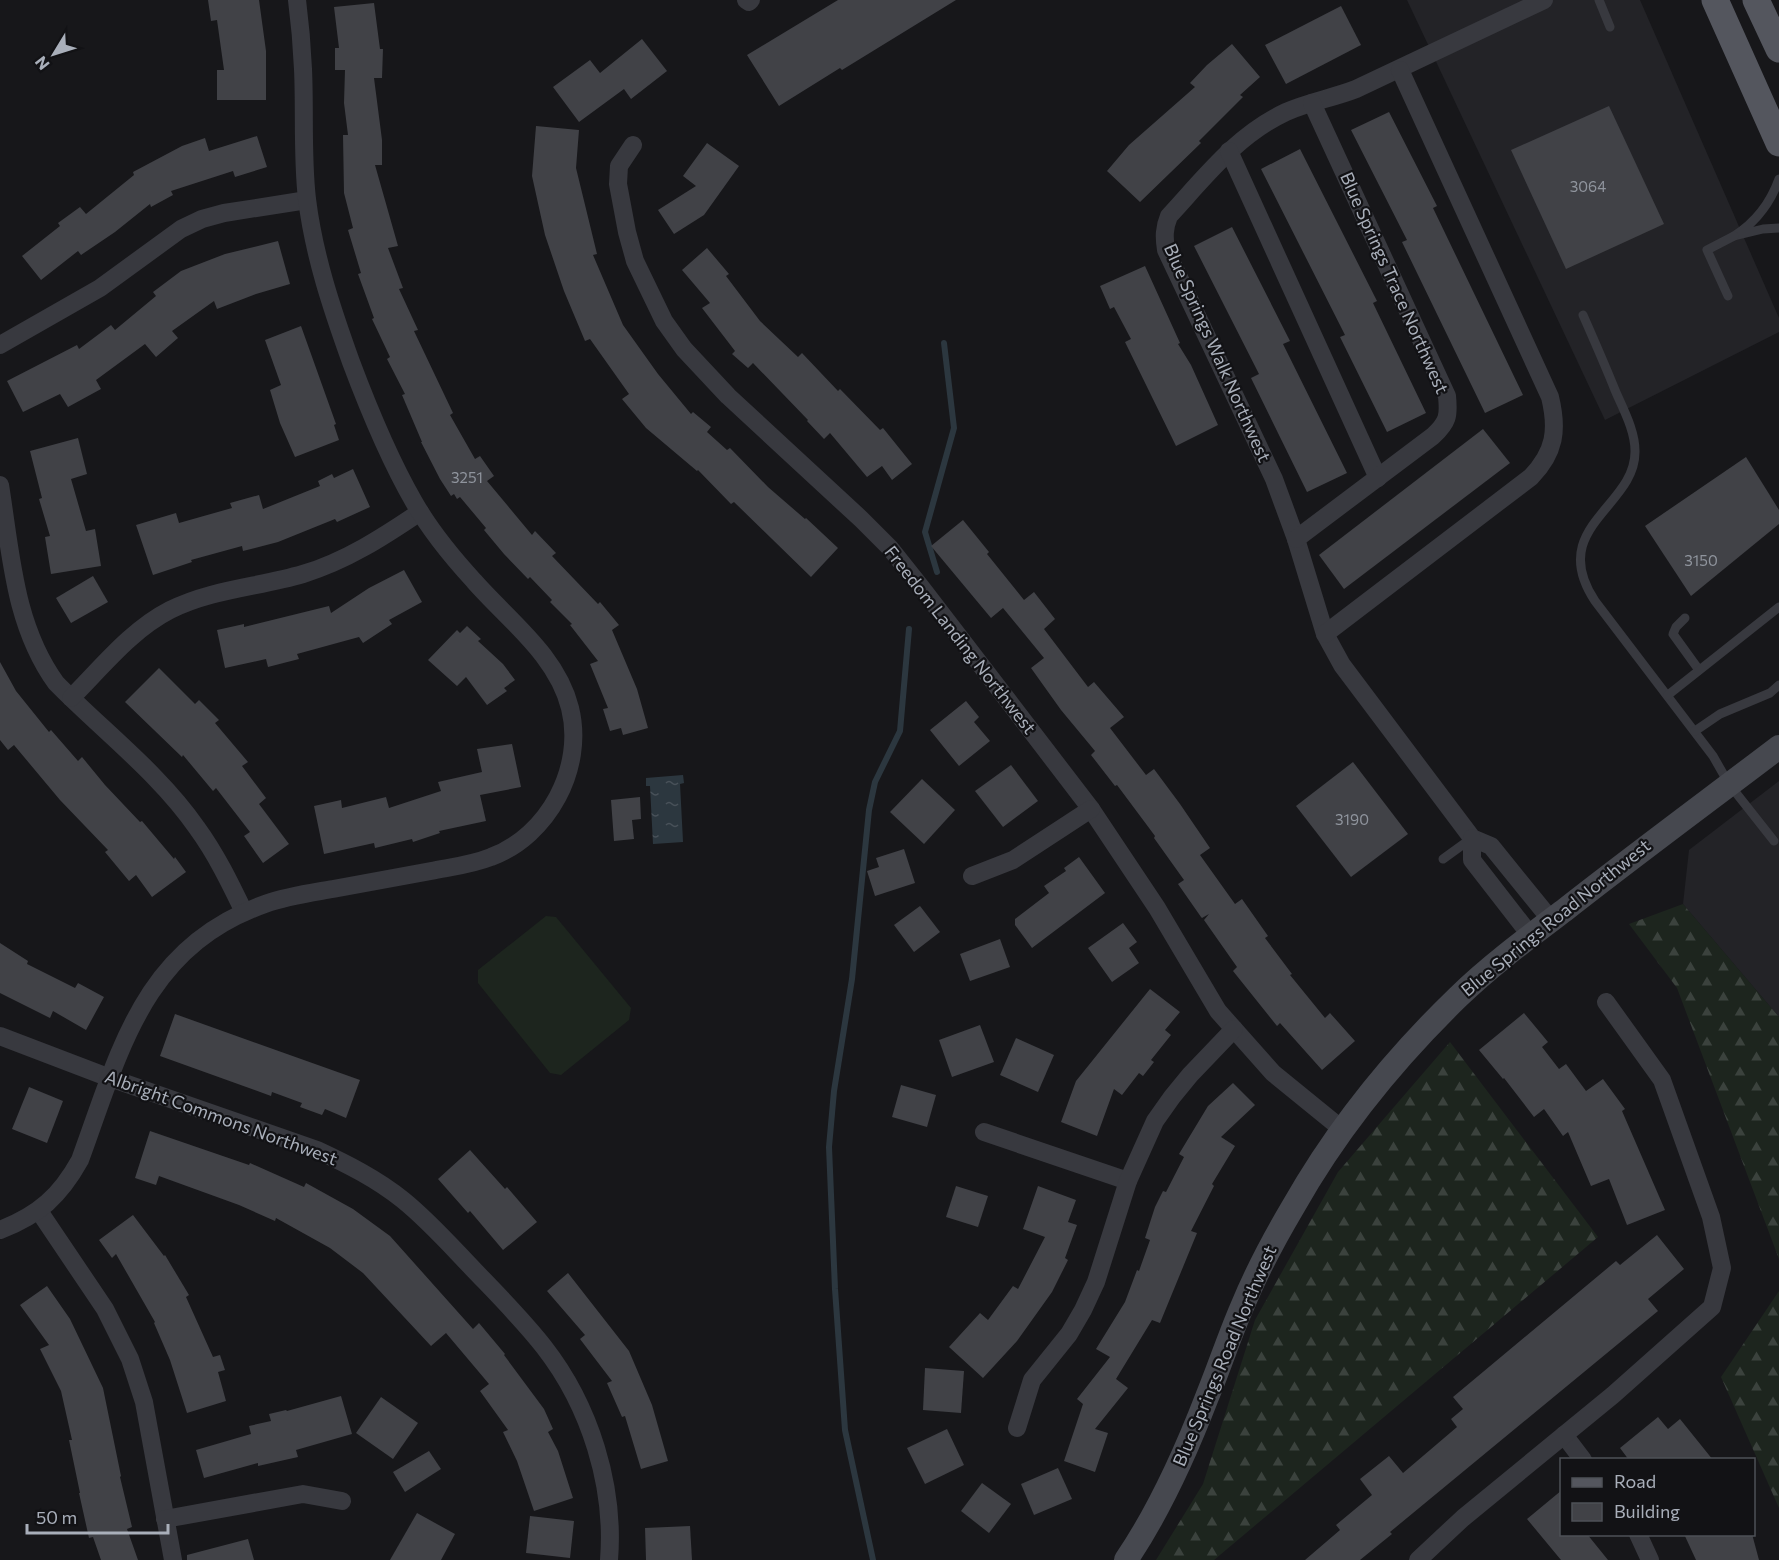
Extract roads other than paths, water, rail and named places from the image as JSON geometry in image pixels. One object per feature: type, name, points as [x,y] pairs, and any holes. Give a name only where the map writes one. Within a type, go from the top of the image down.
[{"type":"main road","points":[[1714,0],[1779,143]]},
{"type":"main road","points":[[1756,0],[1779,49]]},
{"type":"street","points":[[0,1230],[21,1222],[39,1211],[62,1188],[80,1160],[129,1028],[142,1004],[165,971],[195,942],[244,912],[268,903],[297,895],[467,864],[495,856],[517,844],[552,809],[562,790],[572,750],[571,710],[563,688],[538,648],[474,582],[420,512],[395,468],[374,422],[331,306],[317,254],[307,200],[303,69],[297,0]]},
{"type":"street","points":[[746,0],[751,0]]},
{"type":"street","name":"Blue Springs Walk Northwest","points":[[1544,0],[1400,70],[1332,99],[1312,102],[1265,123],[1243,137],[1169,216],[1164,238],[1166,250],[1274,479],[1296,539],[1325,634],[1342,665],[1472,838],[1491,846],[1551,920]]},
{"type":"street","points":[[1325,634],[1531,477],[1549,452],[1554,435],[1555,415],[1550,397],[1400,70]]},
{"type":"street","name":"Blue Springs Trace Northwest","points":[[1296,539],[1444,425],[1448,412],[1447,396],[1312,102]]},
{"type":"street","name":"Freedom Landing Northwest","points":[[633,145],[619,166],[618,184],[627,231],[635,261],[648,290],[664,321],[684,349],[728,396],[861,519],[890,549],[1090,809],[1156,908],[1212,1001],[1273,1073],[1343,1130]]},
{"type":"street","points":[[1229,152],[1378,478]]},
{"type":"street","points":[[0,345],[100,288],[181,229],[202,219],[224,213],[307,200]]},
{"type":"street","points":[[0,485],[19,603],[25,626],[43,665],[56,683],[149,773],[196,826],[226,873],[244,912]]},
{"type":"street","points":[[71,698],[137,632],[171,609],[215,593],[322,568],[366,548],[420,512]]},
{"type":"street","name":"Blue Springs Road Northwest","points":[[1126,1560],[1154,1513],[1177,1467],[1257,1273],[1293,1206],[1343,1130],[1410,1048],[1458,997],[1551,920],[1779,747]]},
{"type":"street","points":[[972,876],[1012,860],[1090,809]]},
{"type":"street","name":"Blue Springs Walk Northwest","points":[[1472,838],[1472,860],[1531,936]]},
{"type":"street","points":[[1418,1560],[1463,1518],[1564,1435],[1712,1307],[1722,1268],[1711,1217],[1662,1080],[1606,1002]]},
{"type":"street","points":[[1017,1428],[1032,1380],[1069,1334],[1096,1282],[1128,1180],[1155,1121],[1172,1097],[1234,1029]]},
{"type":"street","name":"Albright Commons Northwest","points":[[0,1036],[348,1164],[403,1199],[522,1320],[546,1349],[565,1378],[596,1448],[605,1482],[610,1516],[609,1560]]},
{"type":"street","points":[[984,1132],[1128,1180]]},
{"type":"street","points":[[39,1211],[105,1309],[130,1359],[144,1402],[173,1560]]},
{"type":"street","points":[[1564,1435],[1581,1458]]},
{"type":"street","points":[[165,1519],[303,1494],[342,1501]]},
{"type":"street","points":[[1639,1536],[1650,1560]]},
{"type":"lane","points":[[1599,0],[1610,27]]},
{"type":"lane","points":[[1728,296],[1707,250],[1734,236],[1757,218],[1772,196],[1779,179]]},
{"type":"lane","points":[[1734,236],[1762,229],[1779,228]]},
{"type":"lane","points":[[1583,315],[1629,424],[1635,451],[1631,471],[1626,481],[1590,528],[1581,551],[1582,570],[1592,596],[1695,731],[1729,784],[1774,840]]},
{"type":"lane","points":[[1668,695],[1779,607]]},
{"type":"lane","points":[[1685,618],[1673,634],[1699,670]]},
{"type":"lane","points":[[1695,731],[1720,714],[1770,693],[1779,686]]},
{"type":"lane","points":[[1443,859],[1472,838]]},
{"type":"water","points":[[683,775],[684,783],[680,784],[683,842],[653,844],[650,786],[646,786],[646,778]]},
{"type":"waterway","points":[[937,572],[925,532],[954,428],[944,343]]},
{"type":"waterway","points":[[873,1560],[845,1430],[835,1289],[829,1147],[834,1091],[852,979],[869,810],[875,782],[900,731],[909,629]]}]
